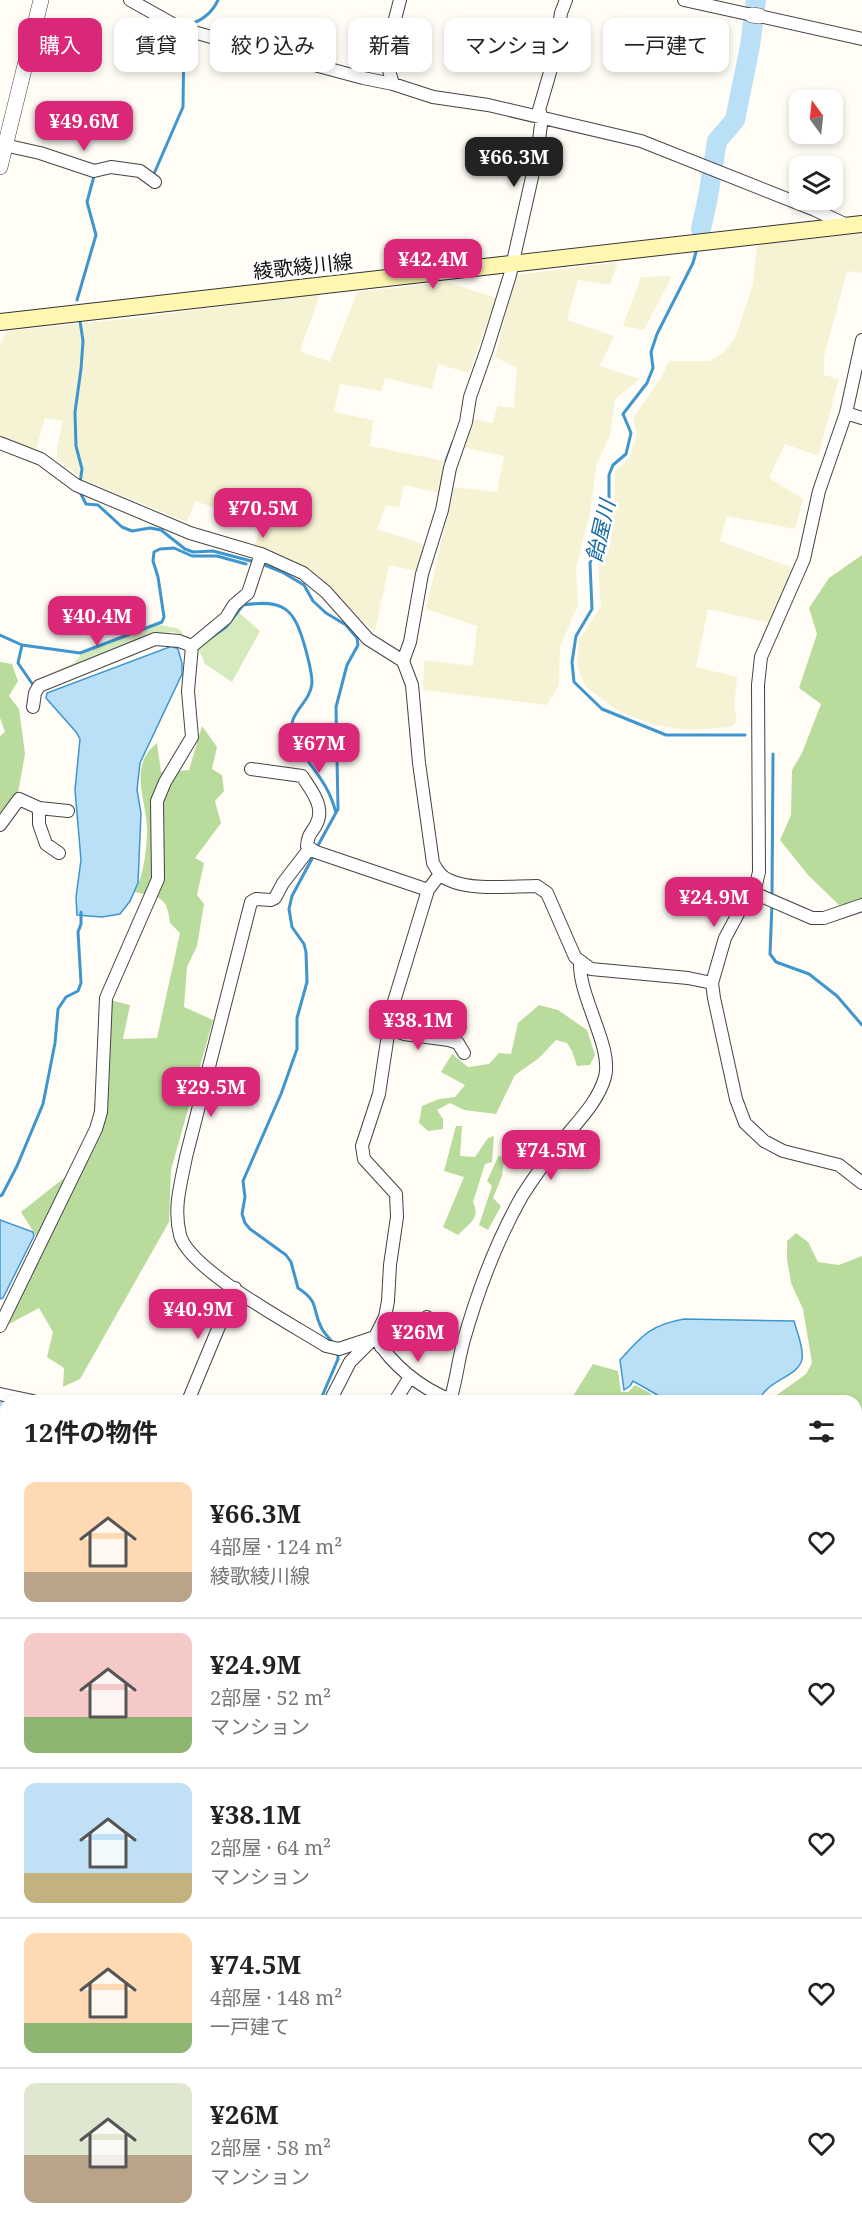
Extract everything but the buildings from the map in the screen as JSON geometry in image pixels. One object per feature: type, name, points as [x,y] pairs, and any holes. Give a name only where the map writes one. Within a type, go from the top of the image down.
[{"type":"main road","name":"綾歌綾川線","points":[[0,322],[856,225]]},
{"type":"street","points":[[0,167],[3,145],[41,0]]},
{"type":"street","points":[[130,0],[180,28],[363,78],[393,84],[433,97],[488,105],[641,141],[709,170],[856,225]]},
{"type":"street","points":[[393,84],[385,57],[400,0]]},
{"type":"street","points":[[403,661],[410,642],[422,574],[442,510],[450,468],[466,422],[470,397],[488,349],[526,210],[542,117],[539,110],[553,62],[561,13],[566,0]]},
{"type":"street","points":[[684,0],[862,39]]},
{"type":"street","points":[[3,145],[39,153],[94,171],[111,167],[140,171],[152,179]]},
{"type":"street","points":[[759,896],[758,685],[760,657],[804,559],[819,491],[846,413],[862,340]]},
{"type":"street","points":[[846,413],[862,418]]},
{"type":"street","points":[[0,443],[41,459],[79,486],[259,560],[303,573],[326,592],[368,639],[403,661],[412,685],[419,764],[433,863],[440,874],[449,881],[477,886],[537,886],[542,888],[547,893],[574,957],[591,969],[603,972],[688,978],[712,983]]},
{"type":"street","points":[[0,1326],[101,1112],[106,998],[159,879],[157,801],[165,782],[192,737],[188,691],[192,646],[226,618],[234,605],[248,593],[259,560]]},
{"type":"street","points":[[33,707],[35,693],[39,686],[155,639],[179,641],[192,646]]},
{"type":"street","points":[[251,770],[302,776],[317,799],[320,813],[316,825],[308,835],[307,846],[428,890]]},
{"type":"street","points":[[0,825],[19,799],[39,808],[68,811]]},
{"type":"street","points":[[39,808],[39,824],[46,844],[59,853]]},
{"type":"street","points":[[314,850],[283,882],[275,898],[256,899],[251,902],[186,1157],[176,1211],[181,1238],[190,1253],[235,1288],[337,1349],[378,1342]]},
{"type":"street","points":[[378,1342],[388,1301],[390,1265],[397,1217],[396,1194],[364,1159],[362,1146],[379,1094],[388,1028],[428,890],[440,874]]},
{"type":"street","points":[[759,896],[812,918],[825,918],[862,905]]},
{"type":"street","points":[[759,896],[739,912],[725,938],[712,983],[736,1099],[745,1123],[764,1141],[783,1151],[839,1165],[862,1183]]},
{"type":"street","points":[[451,1395],[463,1344],[501,1237],[523,1195],[545,1163],[594,1102],[606,1075],[604,1052],[580,978],[580,963]]},
{"type":"street","points":[[388,1028],[404,1034],[449,1040],[458,1043],[464,1053]]},
{"type":"street","points":[[190,1395],[235,1288]]},
{"type":"street","points":[[333,1395],[350,1362],[378,1342],[427,1317]]},
{"type":"street","points":[[378,1342],[410,1377],[438,1395]]},
{"type":"street","points":[[399,1395],[410,1377]]},
{"type":"shaded area","points":[[862,233],[862,273],[847,271],[824,357],[824,375],[839,379],[818,456],[785,444],[769,478],[803,499],[795,529],[727,516],[720,541],[796,569],[769,623],[708,609],[696,667],[737,677],[734,707],[737,721],[731,727],[687,730],[655,725],[618,711],[586,687],[577,666],[579,640],[601,606],[598,565],[605,536],[614,513],[615,472],[630,457],[637,434],[633,418],[662,376],[669,361],[710,361],[723,353],[735,338],[753,284],[757,245]]},
{"type":"shaded area","points":[[618,262],[610,285],[578,280],[567,320],[614,336],[600,366],[640,379],[615,399],[610,436],[597,463],[590,512],[576,568],[578,605],[560,647],[559,685],[547,705],[423,690],[424,660],[473,666],[477,626],[426,609],[454,487],[497,492],[504,456],[463,447],[473,419],[492,423],[498,406],[514,408],[517,368],[495,357],[515,275]]},
{"type":"shaded area","points":[[672,276],[644,330],[623,326],[641,277]]},
{"type":"shaded area","points":[[447,282],[496,298],[469,373],[438,364],[432,389],[385,378],[381,391],[340,384],[334,412],[373,420],[370,446],[444,461],[440,493],[404,485],[399,508],[386,505],[377,529],[426,545],[416,571],[389,565],[375,632],[315,573],[283,556],[254,548],[261,524],[195,501],[187,522],[84,480],[57,459],[63,421],[45,418],[36,449],[0,438],[0,344],[7,331],[134,318],[320,294],[300,351],[330,362],[357,292]]},
{"type":"green space","points":[[862,555],[862,901],[839,905],[808,875],[780,840],[791,815],[792,770],[802,753],[821,704],[799,688],[817,634],[809,608],[829,578]]},
{"type":"green space","points":[[236,610],[260,631],[232,682],[205,664],[198,648]]},
{"type":"green space","points":[[157,624],[179,629],[184,635],[173,632],[153,634],[45,676],[74,663],[82,653]]},
{"type":"green space","points":[[0,662],[12,664],[18,681],[9,696],[19,709],[25,754],[18,793],[0,815],[0,736],[5,732],[0,718]]},
{"type":"green space","points":[[202,726],[217,747],[212,769],[222,775],[224,791],[215,801],[221,823],[195,858],[204,863],[197,895],[204,904],[197,946],[187,967],[184,1007],[213,1020],[171,1170],[169,1222],[80,1379],[63,1387],[64,1368],[47,1357],[53,1332],[39,1308],[9,1324],[17,1298],[42,1245],[21,1212],[73,1171],[93,1120],[100,1046],[110,1000],[130,1005],[123,1039],[157,1038],[180,933],[170,923],[167,907],[161,899],[135,892],[144,865],[147,836],[141,775],[148,753],[157,743],[161,772],[189,770]]},
{"type":"green space","points":[[539,1005],[558,1010],[587,1030],[595,1055],[590,1065],[577,1066],[567,1043],[556,1040],[539,1058],[515,1075],[496,1114],[464,1110],[450,1103],[437,1110],[443,1119],[443,1129],[428,1131],[419,1123],[422,1106],[439,1099],[455,1097],[465,1085],[441,1072],[452,1054],[468,1067],[489,1064],[499,1053],[511,1054],[518,1023]]},
{"type":"green space","points":[[456,1126],[462,1126],[460,1156],[475,1157],[488,1138],[494,1136],[492,1162],[485,1164],[473,1202],[475,1217],[458,1235],[443,1227],[464,1177],[444,1171]]},
{"type":"green space","points":[[499,1155],[504,1160],[502,1176],[493,1198],[501,1206],[488,1230],[479,1225],[492,1186],[487,1181]]},
{"type":"green space","points":[[796,1233],[808,1242],[818,1262],[839,1265],[862,1256],[862,1395],[777,1395],[806,1374],[812,1363],[803,1309],[791,1283],[787,1241]]},
{"type":"green space","points":[[593,1364],[618,1371],[621,1392],[628,1392],[635,1385],[652,1395],[574,1395]]},
{"type":"water","points":[[172,646],[178,649],[182,674],[140,763],[137,790],[141,813],[138,883],[130,901],[120,914],[102,917],[77,915],[76,897],[81,860],[75,790],[80,739],[46,698],[47,693]]},
{"type":"water","points":[[0,1220],[33,1232],[34,1236],[3,1298],[0,1299]]},
{"type":"water","points":[[684,1319],[794,1321],[801,1345],[802,1359],[795,1370],[768,1388],[762,1395],[658,1395],[633,1381],[624,1390],[620,1360],[648,1333]]},
{"type":"waterway","points":[[198,21],[212,9],[218,0]]},
{"type":"waterway","name":"飴屋川","points":[[701,229],[717,141],[735,120],[750,46],[756,0]]},
{"type":"waterway","points":[[153,176],[183,107],[183,72]]},
{"type":"waterway","points":[[77,300],[96,235],[87,202],[94,176],[97,174]]},
{"type":"waterway","name":"飴屋川","points":[[696,252],[693,263],[657,334],[651,352],[653,368],[647,383],[623,414],[631,433],[626,454],[613,465],[609,475],[609,508],[590,563],[592,609],[576,636],[572,662],[574,682],[602,709],[666,735],[745,735]]},
{"type":"waterway","points":[[80,321],[83,341],[75,412],[76,446],[82,469],[80,483]]},
{"type":"waterway","points":[[446,461],[453,442]]},
{"type":"waterway","points":[[79,490],[86,504],[98,505],[122,527],[132,531],[150,528],[161,530],[185,549],[193,552],[213,551],[255,562]]},
{"type":"waterway","points":[[0,635],[22,645],[80,653],[162,622],[164,617],[158,577],[153,561],[154,552],[174,548],[192,556],[217,556],[246,564]]},
{"type":"waterway","points":[[262,564],[304,585],[313,601],[326,613],[346,625],[357,638],[358,645],[347,665],[336,707],[338,809],[316,849]]},
{"type":"waterway","points":[[209,639],[226,627],[243,605],[257,603],[278,605],[291,615],[301,634],[311,670],[312,683],[307,697],[292,722],[292,738],[324,783],[336,813]]},
{"type":"waterway","points":[[22,645],[18,663],[33,685]]},
{"type":"waterway","name":"飴屋川","points":[[772,898],[773,754]]},
{"type":"waterway","points":[[314,855],[292,896],[289,909],[292,927],[304,944],[306,952],[307,982],[297,1018],[297,1049],[281,1094],[243,1181],[245,1197],[242,1214],[250,1229],[286,1255],[291,1262],[298,1288],[313,1302],[322,1329],[334,1344]]},
{"type":"waterway","name":"飴屋川","points":[[772,904],[770,954],[776,962],[809,974],[837,996],[862,1025]]},
{"type":"waterway","points":[[0,1196],[17,1166],[43,1104],[55,1043],[58,1009],[66,997],[78,991],[81,983],[78,932],[81,912]]},
{"type":"waterway","points":[[323,1395],[338,1359],[338,1353]]}]
